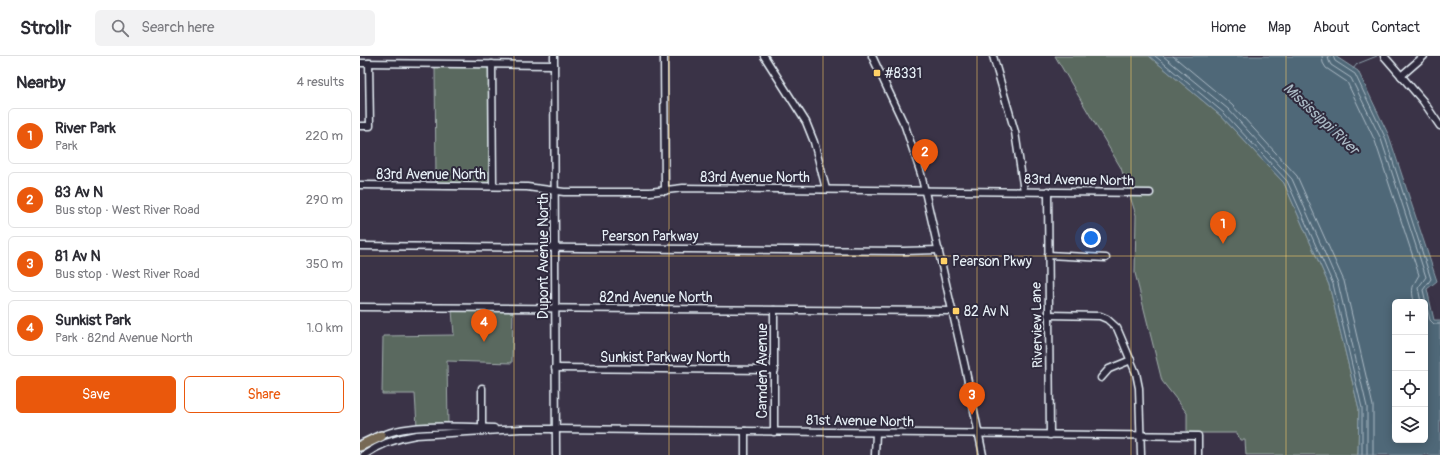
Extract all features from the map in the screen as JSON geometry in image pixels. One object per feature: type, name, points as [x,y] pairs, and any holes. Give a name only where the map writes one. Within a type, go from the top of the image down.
[{"type":"highway","points":[[360,446],[381,436]]},
{"type":"street","name":"Dupont Avenue North","points":[[554,56],[556,455]]},
{"type":"street","points":[[664,56],[665,191]]},
{"type":"street","points":[[764,56],[806,122],[814,142],[826,189]]},
{"type":"street","points":[[872,56],[907,132],[916,156],[953,311],[980,434],[983,455]]},
{"type":"street","points":[[993,56],[1015,132],[1024,191]]},
{"type":"street","points":[[1384,56],[1423,101],[1440,126]]},
{"type":"street","points":[[1401,76],[1424,56]]},
{"type":"street","points":[[360,63],[554,65]]},
{"type":"street","points":[[360,126],[370,126],[369,63]]},
{"type":"street","points":[[492,64],[493,186]]},
{"type":"street","name":"83rd Avenue North","points":[[360,185],[493,186],[527,187],[554,191],[650,192],[682,188],[1150,193]]},
{"type":"street","name":"Riverview Lane","points":[[1048,192],[1050,435]]},
{"type":"street","name":"Pearson Parkway","points":[[360,246],[939,250]]},
{"type":"street","points":[[1048,255],[1106,258]]},
{"type":"street","name":"82nd Avenue North","points":[[360,307],[953,311]]},
{"type":"street","name":"Camden Avenue","points":[[774,310],[774,432]]},
{"type":"street","points":[[1048,315],[1092,315],[1113,320],[1121,335],[1139,384],[1141,435],[1140,455]]},
{"type":"street","points":[[1101,378],[1109,369],[1131,360]]},
{"type":"street","name":"Sunkist Parkway North","points":[[555,368],[775,370]]},
{"type":"street","points":[[482,388],[482,430]]},
{"type":"street","name":"81st Avenue North","points":[[360,451],[381,436],[397,430],[415,428],[482,430]]},
{"type":"street","name":"81st Avenue North","points":[[364,455],[385,443],[411,436],[482,430],[555,429],[1198,436],[1198,455]]},
{"type":"street","points":[[745,432],[745,455]]},
{"type":"street","points":[[875,455],[876,433]]},
{"type":"green space","points":[[1055,56],[1149,56],[1221,116],[1284,183],[1329,285],[1359,409],[1358,455],[1246,455],[1245,440],[1240,440],[1237,433],[1187,433],[1187,413],[1162,381],[1135,273],[1136,215],[1121,168]]},
{"type":"green space","points":[[435,66],[489,67],[490,183],[436,183]]},
{"type":"green space","points":[[452,310],[513,311],[512,363],[447,361],[448,426],[417,426],[415,394],[382,394],[383,336],[454,335]]},
{"type":"water","name":"Mississippi River","points":[[1149,56],[1335,56],[1358,71],[1389,136],[1437,281],[1427,289],[1434,320],[1440,320],[1440,455],[1358,455],[1359,409],[1329,285],[1284,183],[1221,116]]},
{"type":"waterway","points":[[1353,69],[1357,64],[1377,56]]},
{"type":"place","name":"#8331","points":[[877,73]]},
{"type":"place","name":"83 Av N","points":[[925,172]]},
{"type":"place","name":"River Park","points":[[1223,244]]},
{"type":"place","name":"Pearson Pkwy","points":[[944,261]]},
{"type":"place","name":"82 Av N","points":[[956,311]]},
{"type":"place","name":"Sunkist Park","points":[[484,342]]},
{"type":"place","name":"81 Av N","points":[[972,415]]}]
